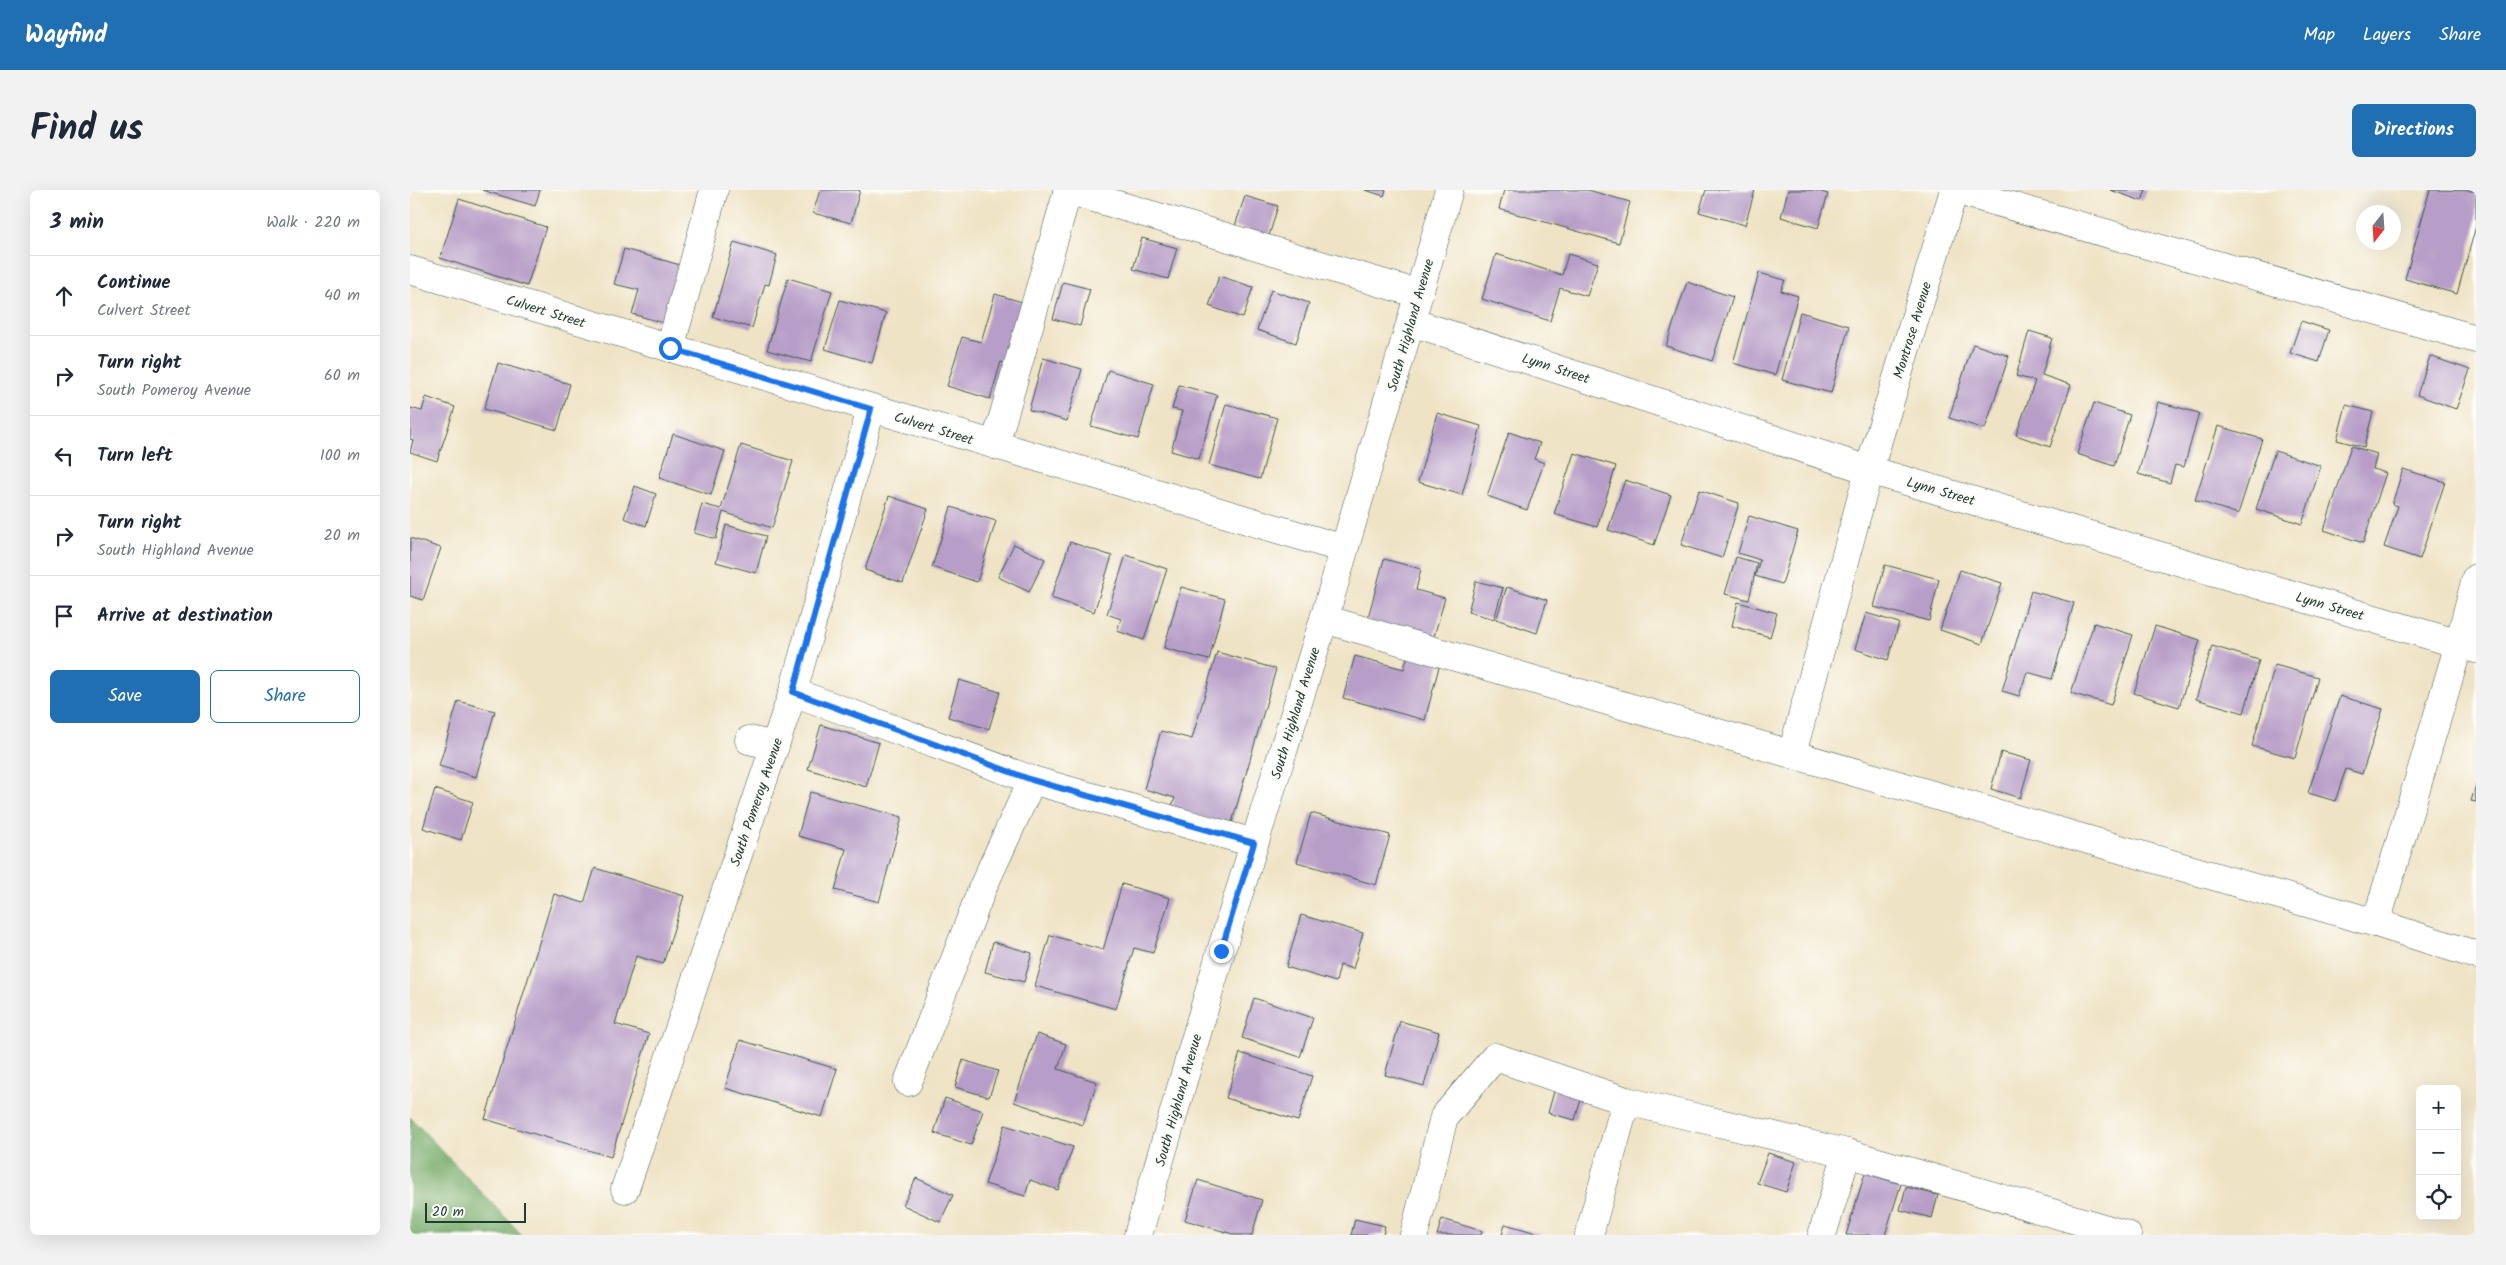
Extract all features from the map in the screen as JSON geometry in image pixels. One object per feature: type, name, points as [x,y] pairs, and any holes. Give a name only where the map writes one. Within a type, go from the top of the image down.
[{"type":"street","points":[[670,348],[714,190]]},
{"type":"street","points":[[995,446],[1068,190],[1419,294]]},
{"type":"street","name":"South Highland Avenue","points":[[1138,1235],[1254,843],[1324,619],[1449,190]]},
{"type":"street","points":[[1954,190],[2476,339]]},
{"type":"street","name":"Montrose Avenue","points":[[1792,754],[1869,470],[1954,190]]},
{"type":"street","name":"Culvert Street","points":[[410,270],[1344,549]]},
{"type":"street","name":"Lynn Street","points":[[1411,322],[1869,470],[2467,646]]},
{"type":"street","name":"South Pomeroy Avenue","points":[[625,1190],[762,743],[793,692],[871,409]]},
{"type":"street","points":[[2376,923],[2467,646],[2476,578]]},
{"type":"street","points":[[1324,619],[2376,923],[2476,955]]},
{"type":"street","points":[[793,692],[1032,780],[1254,843]]},
{"type":"street","points":[[908,1082],[982,889],[1032,780]]},
{"type":"street","points":[[1414,1235],[1444,1117],[1496,1058],[1626,1101],[1847,1153],[2126,1235]]},
{"type":"street","points":[[1589,1235],[1626,1101]]},
{"type":"street","points":[[1822,1235],[1847,1153]]},
{"type":"green space","points":[[410,1117],[522,1235],[410,1235]]},
{"type":"building","points":[[482,190],[540,190],[535,206]]},
{"type":"building","points":[[820,190],[860,190],[851,223],[813,213]]},
{"type":"building","points":[[1365,190],[1386,190],[1384,196]]},
{"type":"building","points":[[1504,190],[1588,190],[1630,202],[1619,243],[1499,209]]},
{"type":"building","points":[[1706,190],[1755,190],[1745,225],[1699,212]]},
{"type":"building","points":[[1788,190],[1815,190],[1828,194],[1818,228],[1781,217]]},
{"type":"building","points":[[2110,190],[2146,190],[2142,201]]},
{"type":"building","points":[[2430,190],[2476,191],[2476,226],[2457,294],[2405,279]]},
{"type":"building","points":[[1245,196],[1278,206],[1269,236],[1235,226]]},
{"type":"building","points":[[459,199],[546,227],[527,286],[440,258]]},
{"type":"building","points":[[1142,238],[1177,248],[1168,279],[1133,269]]},
{"type":"building","points":[[734,242],[777,255],[769,285],[765,284],[752,328],[713,317]]},
{"type":"building","points":[[624,249],[680,265],[664,323],[632,314],[639,290],[614,284]]},
{"type":"building","points":[[1496,254],[1562,275],[1568,254],[1598,263],[1587,296],[1560,288],[1550,321],[1482,299]]},
{"type":"building","points":[[1759,273],[1785,280],[1781,291],[1798,296],[1775,375],[1733,363]]},
{"type":"building","points":[[1219,276],[1253,287],[1243,318],[1209,306]]},
{"type":"building","points":[[788,278],[832,291],[811,362],[767,350]]},
{"type":"building","points":[[1063,282],[1090,289],[1080,326],[1053,319]]},
{"type":"building","points":[[1687,282],[1733,297],[1712,361],[1666,346]]},
{"type":"building","points":[[1271,290],[1309,303],[1296,343],[1257,330]]},
{"type":"building","points":[[995,294],[1029,304],[1011,365],[1001,362],[990,399],[947,386],[962,337],[981,342]]},
{"type":"building","points":[[840,300],[886,313],[872,363],[825,349]]},
{"type":"building","points":[[1800,312],[1849,326],[1831,393],[1782,380]]},
{"type":"building","points":[[2301,321],[2329,330],[2319,362],[2290,353]]},
{"type":"building","points":[[2029,331],[2052,338],[2042,375],[2071,385],[2050,447],[2016,435],[2035,381],[2016,376]]},
{"type":"building","points":[[1973,344],[2009,356],[1985,429],[1949,418]]},
{"type":"building","points":[[2430,356],[2470,370],[2456,409],[2417,395]]},
{"type":"building","points":[[1043,358],[1082,369],[1067,421],[1029,410]]},
{"type":"building","points":[[498,363],[570,384],[557,430],[484,409]]},
{"type":"building","points":[[1108,370],[1154,384],[1138,439],[1091,426]]},
{"type":"building","points":[[1179,385],[1217,395],[1199,459],[1171,451],[1182,411],[1172,409]]},
{"type":"building","points":[[426,397],[455,407],[437,461],[410,452],[413,440],[410,439],[410,408],[422,411]]},
{"type":"building","points":[[2158,402],[2199,413],[2184,467],[2175,465],[2170,483],[2138,474]]},
{"type":"building","points":[[2094,403],[2130,415],[2114,466],[2077,454]]},
{"type":"building","points":[[1226,404],[1277,418],[1260,479],[1209,465]]},
{"type":"building","points":[[2346,405],[2373,412],[2364,447],[2337,440]]},
{"type":"building","points":[[1437,413],[1481,426],[1462,495],[1418,482]]},
{"type":"building","points":[[2218,426],[2262,439],[2238,514],[2195,500]]},
{"type":"building","points":[[1509,432],[1540,443],[1534,459],[1544,463],[1527,510],[1487,496]]},
{"type":"building","points":[[673,434],[725,451],[711,495],[659,478]]},
{"type":"building","points":[[741,445],[793,461],[772,528],[723,512],[716,539],[694,533],[702,504],[721,509]]},
{"type":"building","points":[[2351,446],[2377,454],[2373,469],[2386,473],[2363,543],[2324,530]]},
{"type":"building","points":[[2275,451],[2321,466],[2302,524],[2256,509]]},
{"type":"building","points":[[1574,453],[1616,466],[1597,527],[1554,514]]},
{"type":"building","points":[[2403,469],[2445,482],[2420,559],[2384,547],[2398,506],[2392,504]]},
{"type":"building","points":[[1625,480],[1671,495],[1654,545],[1608,530]]},
{"type":"building","points":[[635,486],[656,494],[646,526],[624,518]]},
{"type":"building","points":[[1699,490],[1739,503],[1722,558],[1681,545]]},
{"type":"building","points":[[889,496],[928,509],[903,583],[865,570]]},
{"type":"building","points":[[951,507],[996,521],[977,582],[932,567]]},
{"type":"building","points":[[1749,516],[1798,531],[1782,584],[1755,576],[1760,560],[1738,553]]},
{"type":"building","points":[[726,525],[766,536],[756,573],[716,562]]},
{"type":"building","points":[[410,538],[441,548],[423,600],[410,596]]},
{"type":"building","points":[[1070,542],[1112,556],[1094,612],[1051,598]]},
{"type":"building","points":[[1014,544],[1045,559],[1029,592],[998,577]]},
{"type":"building","points":[[1126,555],[1167,569],[1144,640],[1117,631],[1121,619],[1107,614]]},
{"type":"building","points":[[1736,557],[1757,563],[1749,600],[1725,594]]},
{"type":"building","points":[[1384,559],[1421,569],[1416,590],[1445,598],[1433,640],[1367,621]]},
{"type":"building","points":[[1885,565],[1939,579],[1929,621],[1874,607]]},
{"type":"building","points":[[1960,570],[2002,583],[1982,644],[1940,630]]},
{"type":"building","points":[[1476,581],[1503,588],[1494,619],[1468,612]]},
{"type":"building","points":[[1181,587],[1225,599],[1209,660],[1164,648]]},
{"type":"building","points":[[1507,587],[1547,600],[1537,633],[1496,619]]},
{"type":"building","points":[[2031,591],[2074,603],[2052,679],[2027,672],[2019,696],[2002,691]]},
{"type":"building","points":[[1738,602],[1777,613],[1770,637],[1732,626]]},
{"type":"building","points":[[1866,613],[1899,623],[1888,660],[1855,649]]},
{"type":"building","points":[[2094,623],[2133,635],[2111,705],[2071,693]]},
{"type":"building","points":[[2155,626],[2200,640],[2179,707],[2134,693]]},
{"type":"building","points":[[2212,646],[2259,660],[2244,713],[2196,699]]},
{"type":"building","points":[[1217,652],[1276,669],[1231,826],[1171,808],[1175,798],[1144,789],[1161,731],[1192,739]]},
{"type":"building","points":[[1408,654],[1440,663],[1425,720],[1343,698],[1355,656],[1404,669]]},
{"type":"building","points":[[2275,665],[2318,677],[2295,758],[2252,746]]},
{"type":"building","points":[[959,680],[1000,692],[989,729],[948,717]]},
{"type":"building","points":[[2340,696],[2383,709],[2362,774],[2346,769],[2335,801],[2308,793]]},
{"type":"building","points":[[458,701],[495,711],[476,777],[439,766]]},
{"type":"building","points":[[821,725],[879,743],[866,787],[808,769]]},
{"type":"building","points":[[2001,752],[2031,760],[2020,798],[1991,789]]},
{"type":"building","points":[[2476,785],[2476,802],[2471,801]]},
{"type":"building","points":[[435,789],[473,802],[461,840],[423,828]]},
{"type":"building","points":[[810,792],[902,817],[879,902],[835,890],[846,849],[798,836]]},
{"type":"building","points":[[1311,813],[1390,835],[1376,885],[1297,862]]},
{"type":"building","points":[[595,868],[684,896],[663,964],[636,956],[615,1024],[649,1034],[611,1157],[485,1119],[554,894],[584,903]]},
{"type":"building","points":[[1122,884],[1170,898],[1153,953],[1134,948],[1116,1009],[1035,986],[1050,935],[1103,950]]},
{"type":"building","points":[[1301,915],[1363,933],[1353,969],[1340,965],[1336,982],[1286,967]]},
{"type":"building","points":[[993,942],[1032,953],[1024,982],[985,972]]},
{"type":"building","points":[[1254,998],[1313,1018],[1300,1057],[1242,1038]]},
{"type":"building","points":[[1400,1021],[1439,1032],[1424,1086],[1385,1075]]},
{"type":"building","points":[[1037,1034],[1066,1044],[1058,1069],[1097,1082],[1083,1125],[1014,1102]]},
{"type":"building","points":[[740,1040],[837,1069],[822,1117],[725,1088]]},
{"type":"building","points":[[1240,1053],[1312,1076],[1298,1121],[1226,1098]]},
{"type":"building","points":[[963,1060],[998,1071],[989,1097],[955,1087]]},
{"type":"building","points":[[1555,1088],[1582,1096],[1575,1120],[1548,1113]]},
{"type":"building","points":[[945,1098],[983,1111],[971,1145],[934,1133]]},
{"type":"building","points":[[1005,1125],[1073,1147],[1058,1190],[1030,1180],[1025,1196],[985,1184]]},
{"type":"building","points":[[1768,1153],[1796,1162],[1786,1192],[1757,1183]]},
{"type":"building","points":[[1865,1173],[1901,1184],[1885,1235],[1846,1235]]},
{"type":"building","points":[[916,1178],[953,1195],[940,1222],[903,1205]]},
{"type":"building","points":[[1198,1180],[1262,1200],[1252,1235],[1236,1235],[1185,1220]]},
{"type":"building","points":[[1906,1187],[1938,1195],[1932,1218],[1900,1210]]},
{"type":"building","points":[[1355,1219],[1385,1226],[1383,1235],[1351,1235]]},
{"type":"building","points":[[1442,1219],[1482,1231],[1481,1235],[1437,1235]]},
{"type":"building","points":[[1505,1224],[1540,1234],[1540,1235],[1502,1235]]},
{"type":"route","points":[[670,348],[871,409],[793,692],[1032,780],[1254,843],[1221,951]]}]
